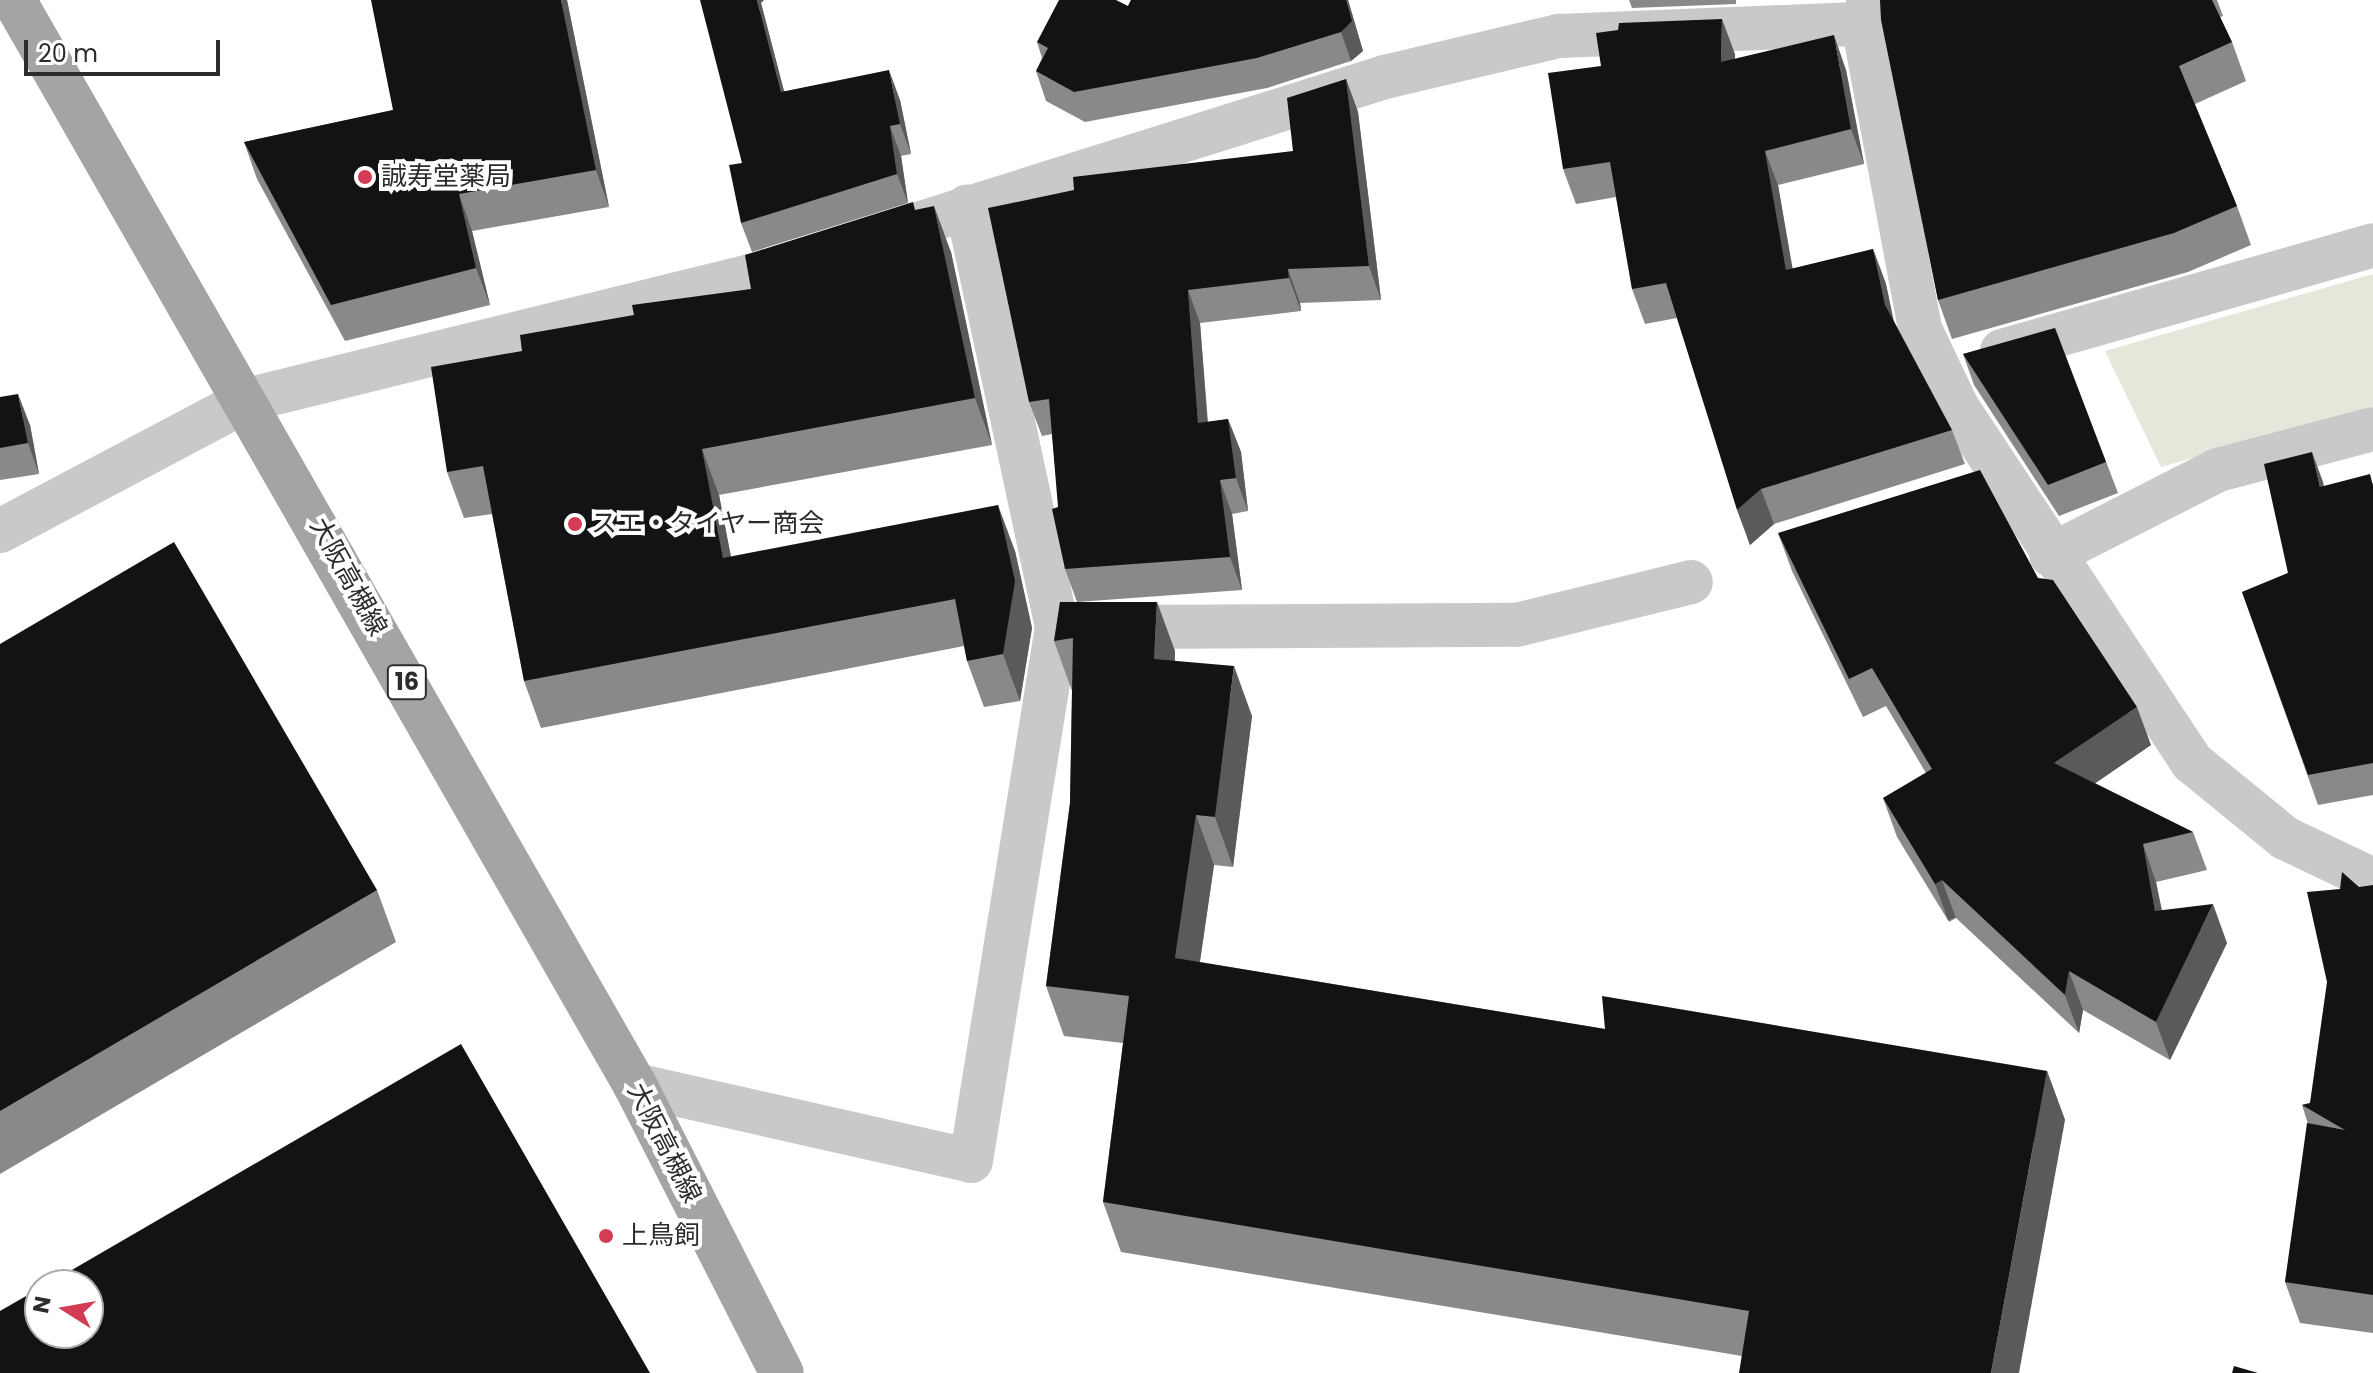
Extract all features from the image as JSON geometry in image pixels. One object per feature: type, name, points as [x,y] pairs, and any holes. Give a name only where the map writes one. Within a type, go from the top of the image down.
[{"type":"main road","name":"大阪高槻線","points":[[14,0],[247,400],[635,1085],[782,1373]]},
{"type":"street","points":[[0,531],[247,400],[769,274],[967,207],[1385,77],[1559,36],[1866,12],[1920,329],[1938,369],[2002,479],[2193,763],[2285,838],[2373,880]]},
{"type":"street","points":[[635,1085],[971,1161],[1057,627],[967,207]]},
{"type":"street","points":[[1938,369],[2373,245]]},
{"type":"street","points":[[2051,555],[2218,470],[2373,429]]},
{"type":"street","points":[[1958,493],[2002,479]]},
{"type":"street","points":[[1057,627],[1516,625],[1691,582]]},
{"type":"shaded area","points":[[2373,274],[2373,407],[2161,467],[2105,351]]},
{"type":"building","points":[[371,0],[561,0],[596,170],[459,194],[476,268],[331,305],[244,142],[393,110]]},
{"type":"building","points":[[700,0],[757,0],[781,92],[889,70],[900,124],[890,126],[897,174],[741,223],[729,165],[742,163]]},
{"type":"building","points":[[1059,0],[1116,0],[1128,6],[1131,0],[1346,0],[1352,21],[1341,32],[1257,58],[1074,92],[1036,71],[1048,48],[1037,42]]},
{"type":"building","points":[[1880,0],[2212,0],[2232,42],[2179,66],[2237,206],[2174,233],[1938,300],[1881,20]]},
{"type":"building","points":[[1722,19],[1721,62],[1834,35],[1851,129],[1765,151],[1786,270],[1873,249],[1885,305],[1952,430],[1761,489],[1737,510],[1666,283],[1632,289],[1610,162],[1563,169],[1548,73],[1601,66],[1596,33],[1618,30],[1619,23]]},
{"type":"building","points":[[1346,79],[1369,266],[1288,269],[1289,278],[1188,290],[1198,423],[1228,419],[1236,478],[1220,480],[1230,557],[1065,569],[1052,509],[1058,507],[1049,399],[1029,402],[988,208],[1074,190],[1073,177],[1293,151],[1287,98]]},
{"type":"building","points":[[913,202],[915,210],[934,206],[975,398],[702,449],[723,558],[998,505],[1015,581],[1003,654],[967,661],[955,599],[524,681],[483,466],[447,472],[431,367],[522,351],[520,335],[634,315],[632,305],[751,289],[745,255]]},
{"type":"building","points":[[2055,328],[2106,462],[2048,485],[1963,354]]},
{"type":"building","points":[[18,394],[28,443],[0,448],[0,397]]},
{"type":"building","points":[[2312,452],[2320,487],[2370,474],[2373,486],[2373,763],[2308,775],[2242,592],[2288,573],[2264,464]]},
{"type":"building","points":[[1980,470],[2038,578],[2053,580],[2137,707],[2054,763],[2193,832],[2143,844],[2155,911],[2213,904],[2156,1022],[2069,971],[2065,995],[1942,880],[1935,884],[1883,798],[1932,769],[1872,668],[1849,679],[1778,533]]},
{"type":"building","points":[[174,542],[377,890],[0,1111],[0,644]]},
{"type":"building","points":[[1060,602],[1157,602],[1154,659],[1234,666],[1215,817],[1196,815],[1175,958],[1605,1029],[1602,996],[2047,1071],[1991,1373],[1739,1373],[1749,1311],[1103,1202],[1129,996],[1046,986],[1070,803],[1073,638],[1054,641]]},
{"type":"building","points":[[2342,872],[2359,887],[2373,885],[2373,1295],[2285,1282],[2307,1123],[2345,1130],[2302,1105],[2310,1103],[2327,982],[2307,892],[2340,889]]},
{"type":"building","points":[[461,1044],[650,1373],[0,1373],[0,1311],[24,1297],[24,1349],[104,1349],[104,1269],[74,1269]]},
{"type":"building","points":[[2234,1366],[2258,1373],[2232,1373]]},
{"type":"place","name":"誠寿堂薬局","points":[[365,177]]},
{"type":"place","name":"スエ・タイヤー商会","points":[[575,524]]},
{"type":"place","name":"上鳥飼","points":[[606,1236]]}]
